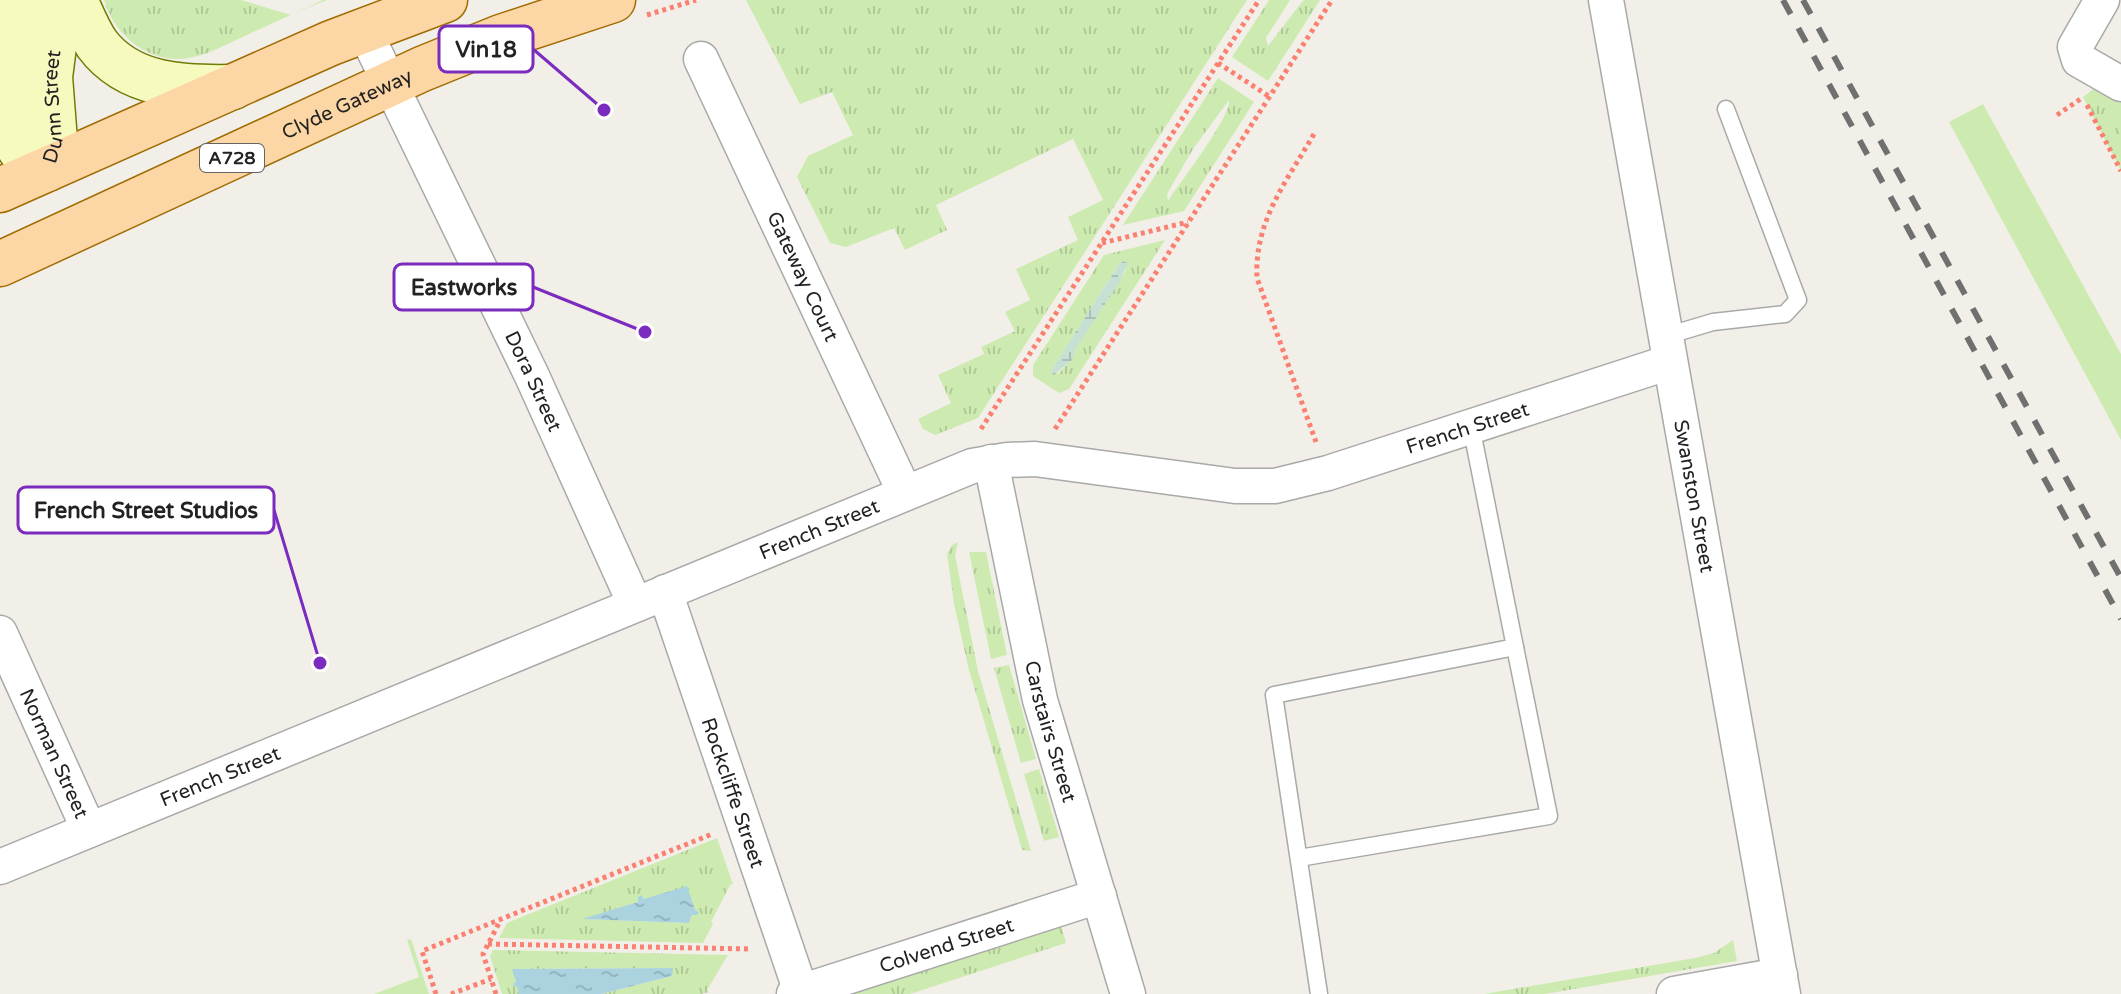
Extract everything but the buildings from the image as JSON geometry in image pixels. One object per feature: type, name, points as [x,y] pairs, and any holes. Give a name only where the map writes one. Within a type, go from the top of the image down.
[{"type":"main road","name":"Dunn Street","points":[[12,21],[5,83],[10,128],[21,151],[47,169],[55,141],[50,77],[60,0]]},
{"type":"main road","points":[[75,0],[95,42],[130,72],[160,83],[180,86],[233,87]]},
{"type":"main road","points":[[0,190],[364,30],[445,0]]},
{"type":"main road","name":"Clyde Gateway","points":[[0,264],[389,85],[492,41],[613,0]]},
{"type":"main road","points":[[47,169],[74,229]]},
{"type":"street","name":"Swanston Street","points":[[1606,0],[1782,985]]},
{"type":"street","points":[[2102,0],[2075,47],[2079,60],[2121,84]]},
{"type":"street","name":"Dora Street","points":[[364,30],[532,376],[650,598]]},
{"type":"street","name":"Gateway Court","points":[[701,59],[905,493]]},
{"type":"street","name":"French Street","points":[[0,867],[953,473],[991,462],[1035,459],[1235,486],[1275,486],[1328,473],[1471,426],[1668,349]]},
{"type":"street","name":"Carstairs Street","points":[[991,462],[1040,700],[1128,994]]},
{"type":"street","name":"Rockcliffe Street","points":[[650,598],[741,816],[787,950],[798,993]]},
{"type":"street","name":"Norman Street","points":[[0,633],[89,830]]},
{"type":"street","name":"Colvend Street","points":[[798,993],[1099,896]]},
{"type":"street","points":[[1674,994],[1782,985]]},
{"type":"lane","points":[[1668,349],[1713,322],[1785,314],[1798,300],[1726,109]]},
{"type":"lane","points":[[1299,858],[1549,816],[1471,426]]},
{"type":"lane","points":[[1319,994],[1274,695],[1515,647]]},
{"type":"path","points":[[953,473],[1259,0]]},
{"type":"path","points":[[1035,459],[1332,0]]},
{"type":"path","points":[[1218,63],[1270,97]]},
{"type":"path","points":[[2083,97],[2121,171]]},
{"type":"path","points":[[1314,134],[1264,219],[1256,259],[1257,278],[1328,473]]},
{"type":"path","points":[[1101,243],[1188,222]]},
{"type":"path","points":[[436,994],[422,951],[715,832],[716,826],[741,816]]},
{"type":"path","points":[[496,994],[483,954],[501,919]]},
{"type":"path","points":[[488,944],[787,950]]},
{"type":"path","points":[[451,994],[491,979]]},
{"type":"green space","points":[[104,0],[241,0],[291,15],[211,52],[175,59],[148,52],[125,36]]},
{"type":"green space","points":[[746,0],[1247,0],[978,418],[935,435],[923,429],[918,419],[951,403],[938,375],[984,354],[981,347],[1015,331],[1005,312],[1030,300],[1016,269],[1078,240],[1068,217],[1103,200],[1073,139],[936,205],[947,230],[905,250],[894,228],[846,247],[830,243],[797,177],[808,156],[853,135],[832,92],[800,104]]},
{"type":"green space","points":[[1269,0],[1290,0],[1266,38],[1268,46],[1304,0],[1320,0],[1268,81],[1232,57]]},
{"type":"green space","points":[[1218,78],[1254,102],[1184,211],[1123,225]],"holes":[[[1229,100],[1214,134],[1168,201],[1167,194],[1193,149]]]},
{"type":"green space","points":[[2108,78],[2121,85],[2121,171],[2083,97]]},
{"type":"green space","points":[[1983,104],[2121,354],[2121,440],[1949,122]]},
{"type":"green space","points":[[1165,240],[1069,389],[1059,393],[1033,376],[1033,365],[1104,255]],"holes":[[[1119,264],[1126,270],[1071,360],[1058,374],[1052,370]]]},
{"type":"green space","points":[[1121,261],[1128,263],[1119,283],[1076,348],[1072,360],[1054,375],[1051,372],[1054,366]]},
{"type":"green space","points":[[958,542],[955,555],[978,671],[1031,851],[1022,850],[969,670],[954,604],[947,554]]},
{"type":"green space","points":[[969,552],[986,552],[1007,655],[991,659]]},
{"type":"green space","points":[[1009,665],[1036,759],[1021,763],[994,668]]},
{"type":"green space","points":[[1039,769],[1059,837],[1044,841],[1024,774]]},
{"type":"green space","points":[[717,838],[733,884],[703,943],[499,938],[507,923]],"holes":[[[641,896],[644,900],[699,912],[692,915],[689,923],[585,919],[638,902]]]},
{"type":"green space","points":[[1061,925],[1066,943],[910,994],[846,994]]},
{"type":"green space","points":[[411,939],[429,994],[374,994],[419,977],[407,940]]},
{"type":"green space","points":[[1733,940],[1737,961],[1545,994],[1484,994],[1695,958],[1714,953]]},
{"type":"green space","points":[[493,950],[728,955],[707,990],[709,992],[701,994],[601,994],[672,976],[672,968],[513,969],[516,982],[512,984],[517,986],[519,994],[502,994],[490,956]]},
{"type":"water","points":[[687,886],[695,910],[699,912],[692,915],[689,923],[582,919],[638,902],[641,895],[644,899]]},
{"type":"water","points":[[673,968],[672,976],[601,994],[519,994],[512,984],[516,982],[512,969]]},
{"type":"railway","points":[[1783,0],[2121,619]]},
{"type":"railway","points":[[1803,0],[2121,578]]},
{"type":"place","name":"Vin18","points":[[604,110]]},
{"type":"place","name":"Eastworks","points":[[645,332]]},
{"type":"place","name":"French Street Studios","points":[[320,663]]}]
